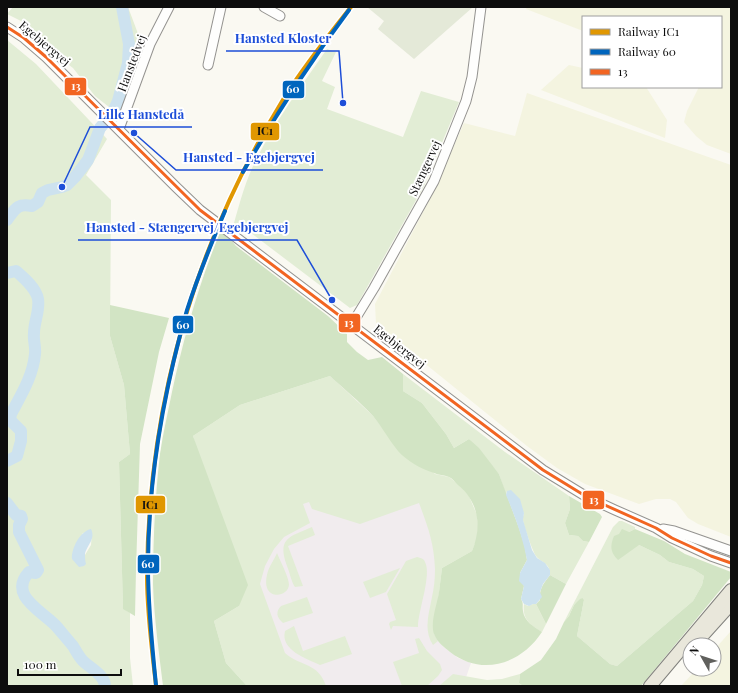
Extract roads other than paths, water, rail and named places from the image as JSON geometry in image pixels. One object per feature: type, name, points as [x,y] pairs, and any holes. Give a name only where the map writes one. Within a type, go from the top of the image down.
[{"type":"main road","points":[[650,686],[731,590]]},
{"type":"main road","points":[[701,637],[731,604]]},
{"type":"main road","points":[[654,686],[682,658]]},
{"type":"street","name":"Hanstedvej","points":[[116,126],[150,44],[169,7]]},
{"type":"street","points":[[208,65],[221,7]]},
{"type":"street","points":[[264,7],[280,16]]},
{"type":"street","name":"Stængervej","points":[[352,324],[374,288],[437,173],[466,101],[472,77],[481,7]]},
{"type":"street","name":"Egebjergvej","points":[[7,27],[24,38],[46,57],[200,210],[543,470],[587,496],[615,510],[656,528],[676,540],[711,556],[731,563]]},
{"type":"street","name":"Egebjergvej","points":[[656,528],[674,532],[731,551]]},
{"type":"water","points":[[511,490],[520,499],[524,513],[523,520],[532,550],[537,558],[545,563],[550,570],[550,575],[543,584],[540,592],[542,597],[536,604],[529,606],[524,604],[521,599],[524,586],[519,581],[520,573],[527,560],[513,511],[506,495],[507,491]]},
{"type":"water","points":[[91,529],[91,542],[85,554],[86,564],[79,567],[72,559],[73,550],[83,533]]},
{"type":"waterway","points":[[7,220],[20,206],[32,206],[38,202],[42,193],[67,185],[88,160],[100,128],[112,114],[118,101],[128,63],[129,44],[122,7]]},
{"type":"waterway","points":[[7,273],[16,271],[32,287],[38,299],[38,312],[34,329],[34,362],[29,378],[11,414],[10,420],[21,431],[21,441],[17,456],[7,461]]},
{"type":"waterway","points":[[7,503],[16,515],[21,516],[22,519],[19,525],[19,532],[38,570],[36,573],[29,572],[23,581],[22,589],[25,596],[30,603],[57,627],[83,661],[103,678],[105,686]]},
{"type":"rail line","name":"IC1","points":[[156,686],[147,591],[149,513],[156,450],[167,389],[182,328],[201,269],[225,211],[252,154],[292,86],[316,51],[351,7]]},
{"type":"rail line","name":"60","points":[[243,172],[293,90],[320,49],[349,10]]},
{"type":"rail line","name":"60","points":[[156,685],[149,612],[148,567],[151,502],[158,437],[178,342],[187,310],[225,211]]},
{"type":"place","name":"Hansted Kloster","points":[[343,103]]},
{"type":"place","name":"Hansted - Egebjergvej","points":[[134,133]]},
{"type":"place","name":"Lille Hanstedå","points":[[62,187]]},
{"type":"place","name":"Hansted - Stængervej/Egebjergvej","points":[[332,300]]}]
